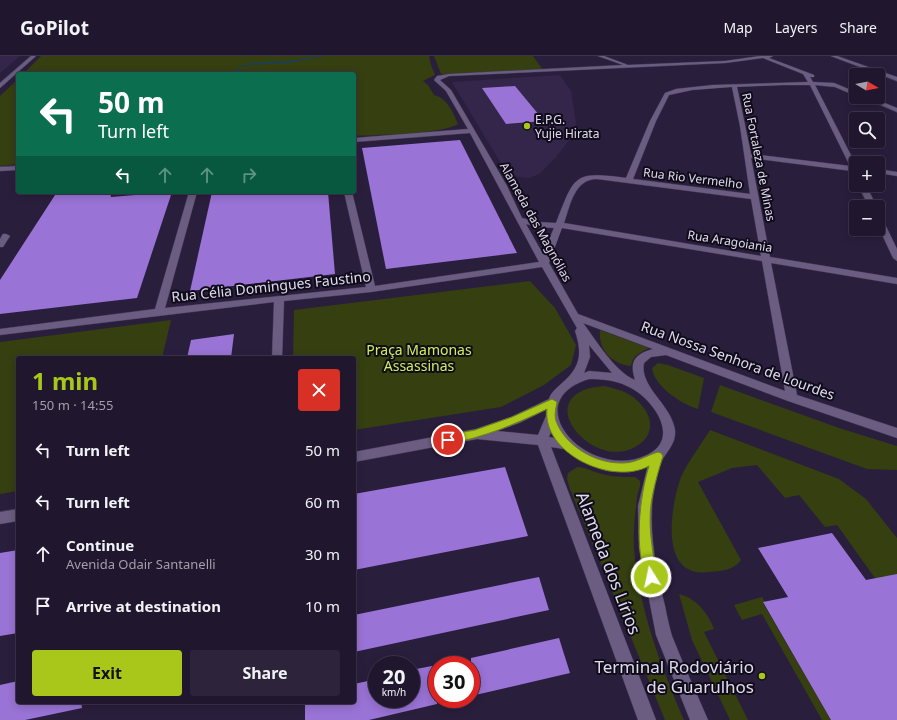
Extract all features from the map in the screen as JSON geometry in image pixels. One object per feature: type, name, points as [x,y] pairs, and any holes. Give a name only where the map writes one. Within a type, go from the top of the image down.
[{"type":"street","points":[[0,86],[34,56]]},
{"type":"street","points":[[600,56],[630,68],[725,62],[770,56]]},
{"type":"street","points":[[833,56],[897,79]]},
{"type":"street","points":[[762,57],[849,91]]},
{"type":"street","name":"Alameda das Magnólias","points":[[577,320],[519,219],[503,186],[472,131],[448,90],[438,82],[439,77],[472,74],[630,68]]},
{"type":"street","points":[[805,74],[812,83],[849,158]]},
{"type":"street","points":[[628,180],[664,97],[668,93],[684,89],[734,86],[812,83],[838,86]]},
{"type":"street","name":"Rua Fortaleza de Minas","points":[[734,86],[792,398]]},
{"type":"street","points":[[882,104],[897,110]]},
{"type":"street","points":[[356,140],[472,131]]},
{"type":"street","points":[[748,156],[849,169]]},
{"type":"street","points":[[0,169],[16,168]]},
{"type":"street","points":[[885,173],[897,174]]},
{"type":"street","name":"Rua Rio Vermelho","points":[[544,264],[573,189],[586,177],[596,176],[754,197]]},
{"type":"street","points":[[159,312],[192,194]]},
{"type":"street","points":[[348,194],[371,289]]},
{"type":"street","name":"Rua Aragoiania","points":[[519,219],[528,223],[539,225],[559,225],[897,281]]},
{"type":"street","points":[[885,233],[897,258]]},
{"type":"street","points":[[0,245],[6,236]]},
{"type":"street","name":"Rua Célia Domingues Faustino","points":[[0,332],[159,312],[371,289],[544,264]]},
{"type":"street","points":[[277,356],[279,299]]},
{"type":"street","points":[[573,380],[583,365],[585,356],[585,347],[577,320]]},
{"type":"street","points":[[550,419],[565,444],[581,456],[601,465],[622,468],[642,465],[658,456],[666,445],[670,432],[667,418],[659,404],[646,391],[626,380],[609,364],[577,320]]},
{"type":"street","name":"Rua Nossa Senhora de Lourdes","points":[[577,320],[669,351],[792,398],[895,432]]},
{"type":"street","points":[[646,391],[639,378],[637,368],[639,360],[645,354],[669,351]]},
{"type":"street","points":[[542,440],[550,419],[552,402],[560,389],[573,380],[589,375],[607,376],[626,380]]},
{"type":"street","points":[[356,457],[476,434],[515,420],[552,402]]},
{"type":"street","points":[[476,434],[514,436],[565,444]]},
{"type":"street","name":"Alameda dos Lírios","points":[[542,440],[647,720]]},
{"type":"street","name":"Alameda dos Lírios","points":[[658,456],[651,476],[645,506],[646,547],[664,635],[699,720]]},
{"type":"street","points":[[0,518],[16,515]]},
{"type":"shaded area","points":[[0,56],[20,56],[0,73]]},
{"type":"shaded area","name":"E.P.G. Yujie Hirata","points":[[560,75],[571,91],[576,123],[574,133],[557,156],[539,174],[529,178],[511,176],[505,170],[452,82]]},
{"type":"green space","points":[[41,56],[429,56],[435,75],[423,81],[428,85],[434,95],[446,102],[452,110],[458,124],[439,130],[424,132],[356,136],[356,72],[25,72]]},
{"type":"green space","points":[[434,56],[533,56],[543,70],[441,74]]},
{"type":"green space","points":[[16,81],[16,164],[0,166],[0,96]]},
{"type":"green space","name":"Praça Mamonas Assassinas","points":[[530,281],[555,308],[576,345],[571,365],[544,385],[501,407],[356,430],[356,356],[293,356],[294,310]]},
{"type":"green space","points":[[171,320],[162,356],[16,356],[16,491],[0,494],[0,342]]},
{"type":"green space","points":[[600,330],[649,348],[633,359],[631,366],[624,365],[612,359],[604,350],[601,344]]},
{"type":"green space","points":[[658,363],[704,378],[698,409],[691,407],[677,399],[663,388],[654,375],[652,368]]},
{"type":"green space","points":[[720,385],[839,428],[897,446],[897,470],[867,469],[711,412]]},
{"type":"green space","points":[[604,386],[621,390],[630,395],[637,400],[647,413],[650,421],[648,435],[635,447],[618,452],[601,449],[585,440],[574,428],[568,415],[570,402],[581,391]]},
{"type":"green space","points":[[710,430],[839,479],[866,499],[897,538],[897,581],[880,585],[837,525],[825,527],[799,495],[785,498],[757,465],[732,468],[698,482],[741,560],[738,564],[722,571],[708,572],[692,571],[681,564],[675,552],[672,537],[672,521],[677,489],[684,471]]},
{"type":"green space","points":[[577,467],[608,475],[635,477],[640,481],[634,530],[634,548],[641,593],[659,657],[684,720],[665,720],[570,489],[567,479],[568,473]]},
{"type":"green space","points":[[679,594],[691,599],[701,607],[708,617],[714,629],[704,632],[748,720],[730,720],[692,640]]},
{"type":"green space","points":[[762,597],[765,602],[763,603],[831,720],[822,720],[762,614],[742,620],[734,605]]},
{"type":"building","points":[[515,86],[544,121],[506,124],[482,88]]},
{"type":"building","points":[[460,140],[517,253],[386,269],[362,148]]},
{"type":"building","points":[[56,194],[110,194],[111,197],[171,194],[137,298],[0,314],[0,280]]},
{"type":"building","points":[[212,194],[328,194],[335,274],[190,291]]},
{"type":"building","points":[[234,334],[231,356],[187,356],[191,340]]},
{"type":"building","points":[[505,467],[528,536],[356,570],[356,494]]},
{"type":"building","points":[[832,533],[866,580],[897,574],[897,720],[831,720],[763,602],[788,597],[758,548]]},
{"type":"building","points":[[16,550],[16,633],[0,636],[0,553]]},
{"type":"building","points":[[539,577],[549,610],[356,652],[356,615]]},
{"type":"building","points":[[559,638],[570,673],[480,694],[480,656]]},
{"type":"building","points":[[428,667],[428,706],[420,708],[420,668]]},
{"type":"building","points":[[16,681],[16,704],[81,704],[82,708],[25,720],[0,720],[0,685]]},
{"type":"building","points":[[368,681],[368,708],[420,708],[369,720],[305,720],[305,704],[356,704],[356,684]]},
{"type":"waterway","points":[[236,72],[240,67],[249,64],[290,62],[323,56]]},
{"type":"place","name":"E.P.G. Yujie Hirata","points":[[527,126]]},
{"type":"place","name":"Terminal Rodoviário de Guarulhos","points":[[762,676]]},
{"type":"route","points":[[448,440],[476,434],[515,420],[552,402],[550,419],[555,429],[565,444],[581,456],[601,465],[622,468],[642,465],[658,456],[651,476],[645,506],[646,547],[651,577]]}]
